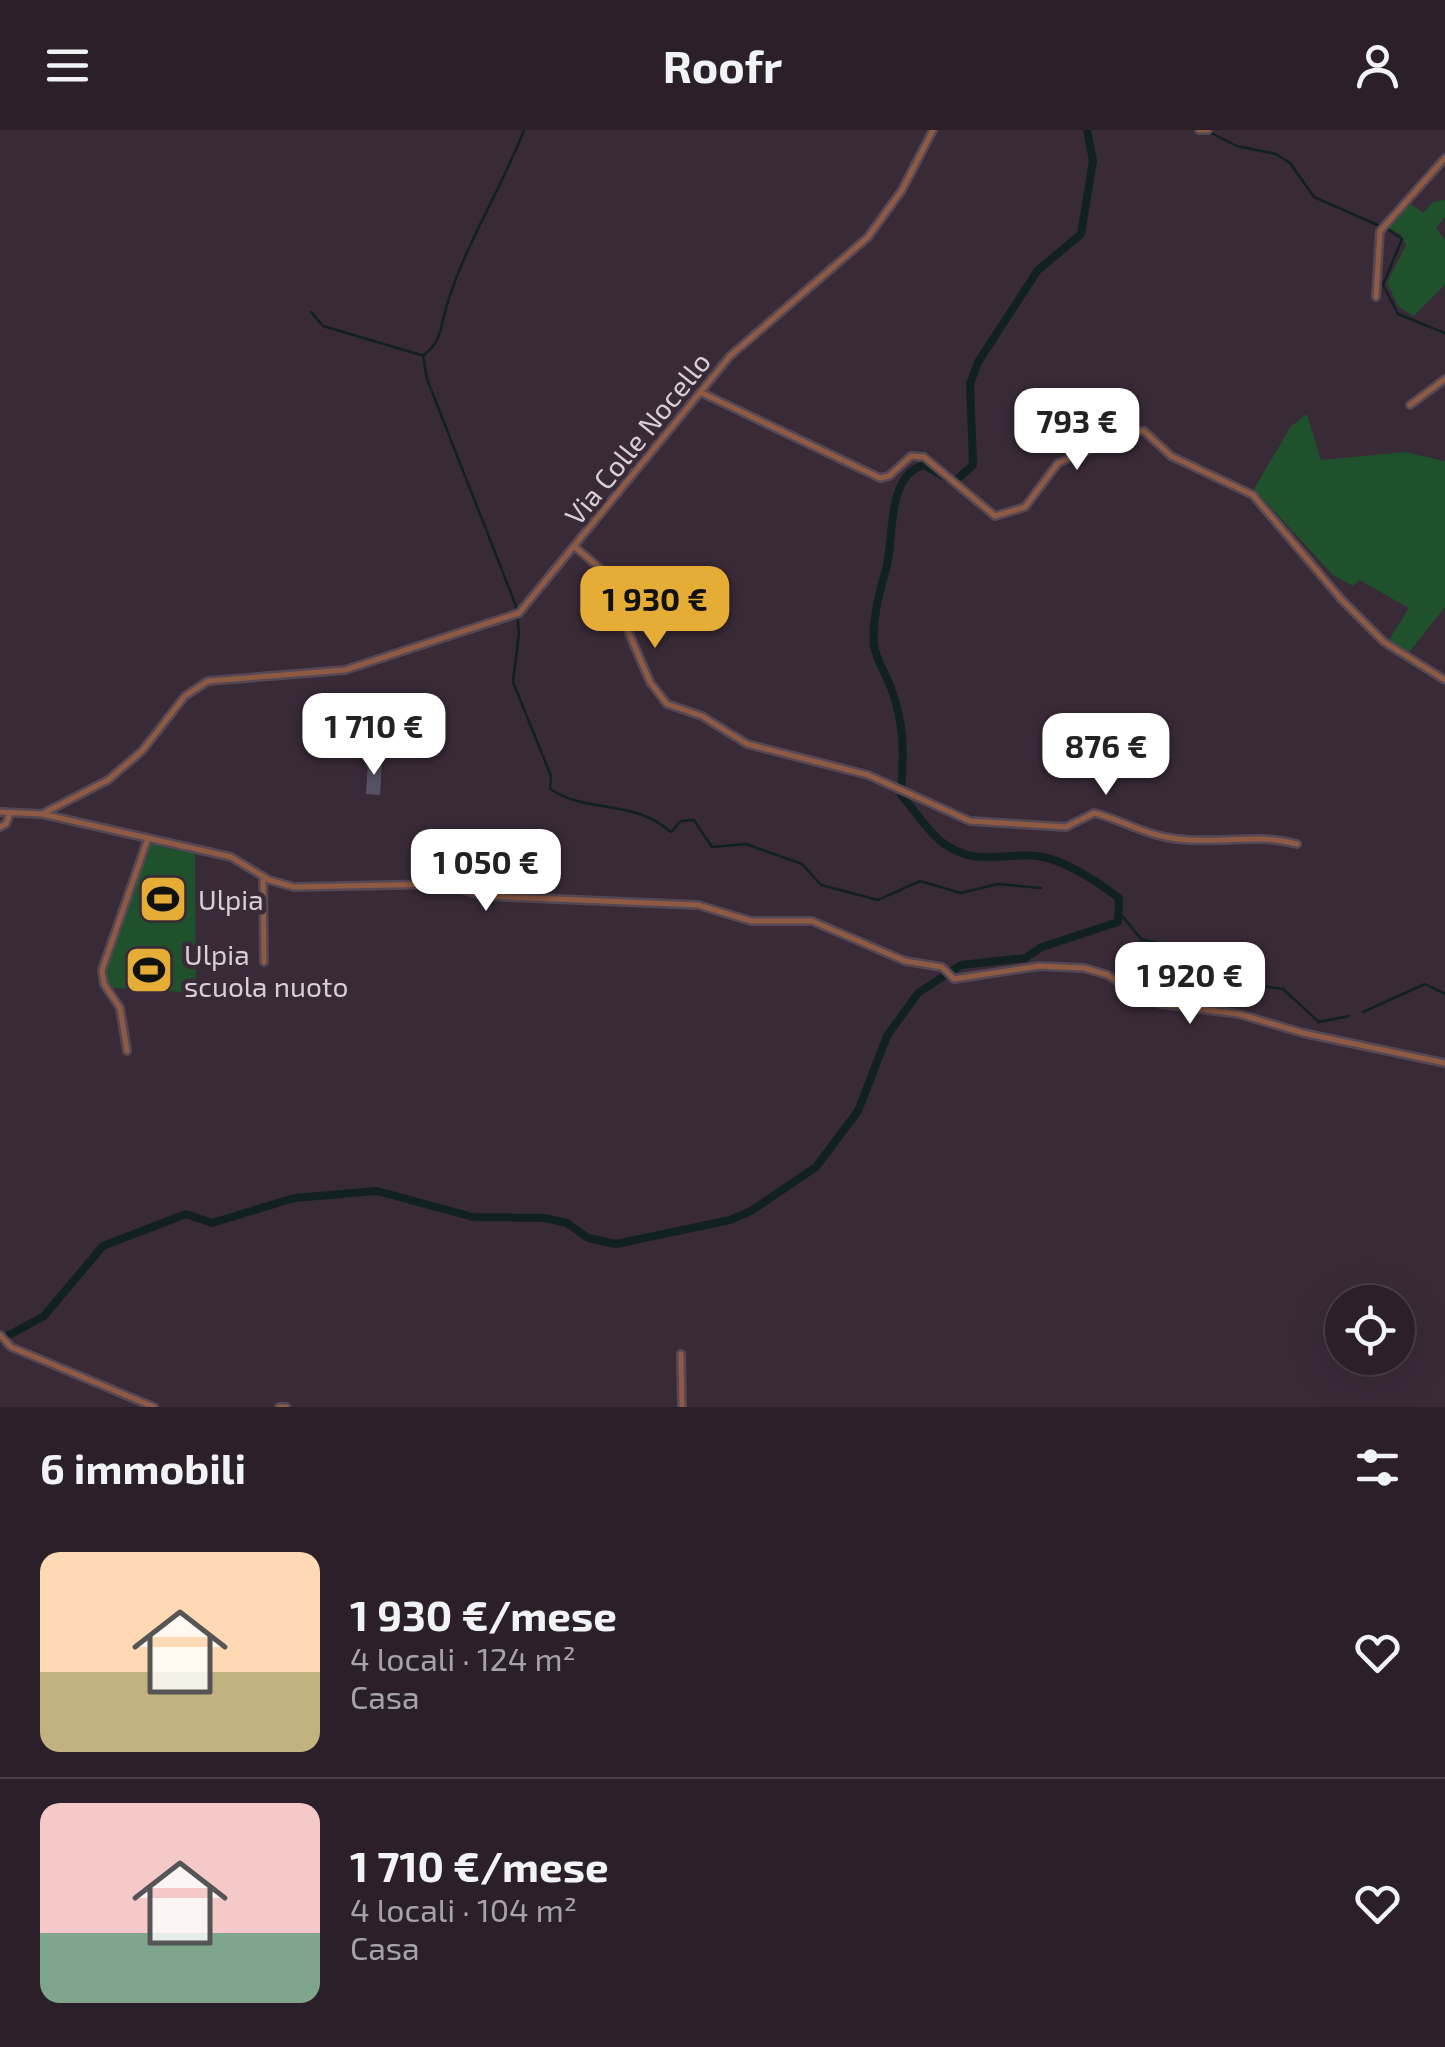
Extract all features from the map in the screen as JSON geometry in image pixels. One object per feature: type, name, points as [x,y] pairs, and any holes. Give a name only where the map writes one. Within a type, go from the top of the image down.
[{"type":"street","name":"Via Colle Nocello","points":[[44,814],[123,769],[185,696],[202,683],[220,678],[344,670],[508,619],[525,607],[740,346],[864,241],[902,190],[933,130]]},
{"type":"street","points":[[1199,130],[1208,130]]},
{"type":"street","points":[[1376,296],[1380,230],[1445,158]]},
{"type":"street","points":[[1410,406],[1445,379]]},
{"type":"street","points":[[700,392],[880,478],[889,476],[922,446]]},
{"type":"street","points":[[912,456],[922,456],[940,467],[980,507],[1000,516],[1028,504],[1045,475],[1061,462],[1134,431],[1144,431],[1171,456],[1253,495],[1370,628],[1392,648],[1445,680]]},
{"type":"street","points":[[575,547],[602,570],[650,682],[666,703],[702,716],[753,746],[864,774],[971,822],[996,819],[1064,827],[1094,813],[1153,836],[1219,843],[1269,837],[1296,844]]},
{"type":"street","points":[[41,802],[44,814]]},
{"type":"street","points":[[0,812],[44,814],[147,841],[231,857],[263,876],[294,887],[443,884],[484,896],[703,906],[750,921],[820,923],[905,961],[945,968],[952,978],[1039,966],[1084,968],[1108,975],[1138,996],[1160,1004],[1239,1014],[1303,1033],[1445,1063]]},
{"type":"street","points":[[0,827],[6,824],[10,813]]},
{"type":"street","points":[[127,1051],[120,1008],[104,984],[102,970],[147,841]]},
{"type":"street","points":[[263,876],[264,962]]},
{"type":"street","points":[[2,1338],[154,1407]]},
{"type":"street","points":[[681,1354],[682,1407]]},
{"type":"green space","points":[[1445,200],[1445,217],[1436,228],[1445,240],[1445,285],[1413,316],[1398,306],[1387,283],[1406,245],[1401,235],[1388,227],[1411,204],[1423,213],[1433,202]]},
{"type":"green space","points":[[1307,414],[1321,460],[1405,452],[1445,461],[1445,607],[1407,655],[1387,643],[1409,608],[1359,580],[1353,586],[1333,575],[1254,489],[1291,426]]},
{"type":"green space","name":"Ulpia","points":[[150,844],[195,854],[196,993],[100,987]]},
{"type":"building","points":[[368,761],[382,762],[380,795],[366,794]]},
{"type":"waterway","points":[[424,355],[437,339],[463,262],[524,130]]},
{"type":"waterway","points":[[0,1340],[44,1316],[103,1246],[186,1214],[212,1223],[294,1198],[377,1191],[473,1217],[545,1218],[567,1223],[588,1238],[616,1244],[730,1220],[751,1211],[816,1167],[858,1111],[887,1036],[918,993],[961,965],[1025,958],[1042,947],[1118,922],[1119,898],[1072,868],[1030,855],[969,855],[956,851],[931,832],[901,795],[903,754],[899,716],[874,645],[875,616],[889,556],[897,495],[912,471],[924,465],[954,482],[973,465],[970,384],[978,362],[1038,270],[1081,234],[1093,161],[1087,130]]},
{"type":"waterway","points":[[1211,133],[1237,146],[1276,154],[1290,163],[1314,197],[1380,226]]},
{"type":"waterway","points":[[1386,228],[1402,239],[1383,285],[1398,314],[1445,333]]},
{"type":"waterway","points":[[311,312],[323,326],[421,355]]},
{"type":"waterway","points":[[423,355],[427,379],[516,606],[519,633],[513,682],[551,776],[550,789],[579,801],[641,814],[671,832],[681,821],[694,820],[712,847],[746,844],[802,864],[821,885],[878,900],[920,881],[961,893],[998,884],[1041,888]]},
{"type":"waterway","points":[[1120,913],[1141,939],[1192,952],[1262,986],[1283,989],[1319,1022],[1349,1016]]},
{"type":"waterway","points":[[1363,1012],[1425,984],[1445,994]]},
{"type":"place","name":"Ulpia","points":[[163,899]]},
{"type":"place","name":"Ulpia scuola nuoto","points":[[149,970]]}]
